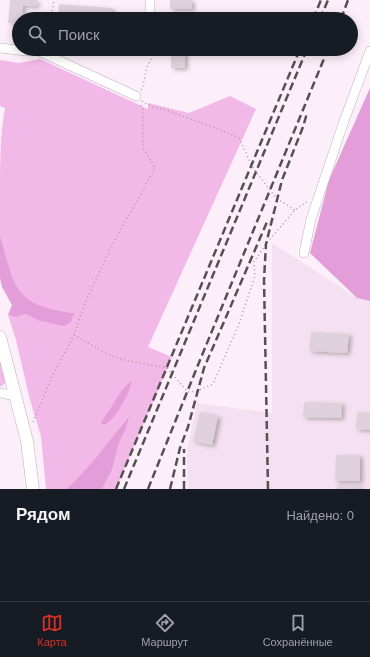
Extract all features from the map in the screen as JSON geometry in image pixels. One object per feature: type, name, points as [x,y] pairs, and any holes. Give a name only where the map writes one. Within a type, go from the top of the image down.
[{"type":"main road","points":[[0,337],[27,441],[33,489]]},
{"type":"street","points":[[150,0],[150,12]]},
{"type":"street","points":[[0,48],[12,49]]},
{"type":"street","points":[[304,253],[311,219],[344,121],[370,51]]},
{"type":"street","points":[[49,56],[136,96]]},
{"type":"street","points":[[0,393],[16,396]]},
{"type":"path","points":[[52,12],[54,0]]},
{"type":"path","points":[[136,96],[143,86],[147,67],[152,56]]},
{"type":"path","points":[[136,96],[146,105],[167,110],[201,122],[239,138],[252,166],[277,199],[295,210]]},
{"type":"path","points":[[33,423],[52,376],[74,335],[85,303],[111,247],[155,168],[143,148],[143,109],[136,96]]},
{"type":"path","points":[[74,335],[107,354],[124,360],[167,368],[188,392],[197,391],[213,384],[239,324],[255,276],[254,262],[266,244],[295,210],[308,201]]},
{"type":"shaded area","points":[[40,59],[148,109],[148,103],[189,113],[230,96],[256,109],[148,347],[172,357],[116,489],[102,489],[112,470],[119,443],[126,429],[128,417],[83,472],[66,489],[46,489],[41,436],[8,315],[16,317],[26,314],[37,320],[73,313],[45,308],[31,302],[20,293],[8,266],[0,236],[0,175],[2,129],[5,108],[0,106],[0,60],[19,63]]},
{"type":"shaded area","points":[[370,88],[370,301],[357,298],[310,253],[329,180]]},
{"type":"shaded area","points":[[0,236],[9,269],[20,291],[28,299],[39,305],[54,310],[74,313],[71,322],[64,326],[37,320],[26,314],[16,317],[8,315],[12,305],[2,287],[0,278]]},
{"type":"shaded area","points":[[272,243],[357,298],[370,301],[370,489],[188,489],[187,450],[197,403],[272,413]]},
{"type":"shaded area","points":[[0,356],[7,382],[0,387]]},
{"type":"shaded area","points":[[132,381],[125,399],[117,412],[113,418],[103,425],[101,422],[118,395]]},
{"type":"shaded area","points":[[129,416],[126,429],[119,443],[112,470],[102,489],[66,489],[91,463]]},
{"type":"building","points":[[10,0],[37,0],[36,6],[23,5],[22,12],[12,12],[12,23],[8,23]]},
{"type":"building","points":[[170,0],[192,0],[192,9],[170,9]]},
{"type":"building","points":[[59,4],[112,8],[112,12],[58,12]]},
{"type":"building","points":[[171,56],[185,56],[185,68],[171,68]]},
{"type":"building","points":[[311,332],[349,334],[347,353],[309,351]]},
{"type":"building","points":[[304,402],[342,403],[341,418],[303,417]]},
{"type":"building","points":[[200,412],[218,416],[212,445],[193,441]]},
{"type":"building","points":[[357,412],[370,413],[370,430],[356,429]]},
{"type":"building","points":[[336,455],[360,455],[360,481],[335,481]]},
{"type":"building","points":[[337,485],[359,485],[359,489],[337,489]]},
{"type":"railway","points":[[316,12],[321,0]]},
{"type":"railway","points":[[323,12],[328,0]]},
{"type":"railway","points":[[344,12],[348,0]]},
{"type":"railway","points":[[116,489],[297,56]]},
{"type":"railway","points":[[124,489],[304,56]]},
{"type":"railway","points":[[148,489],[325,56]]},
{"type":"railway","points":[[268,489],[264,280],[266,244],[282,180],[307,113]]},
{"type":"railway","points":[[170,489],[180,448],[188,427],[204,368],[267,222]]},
{"type":"railway","points":[[184,449],[184,489]]}]
